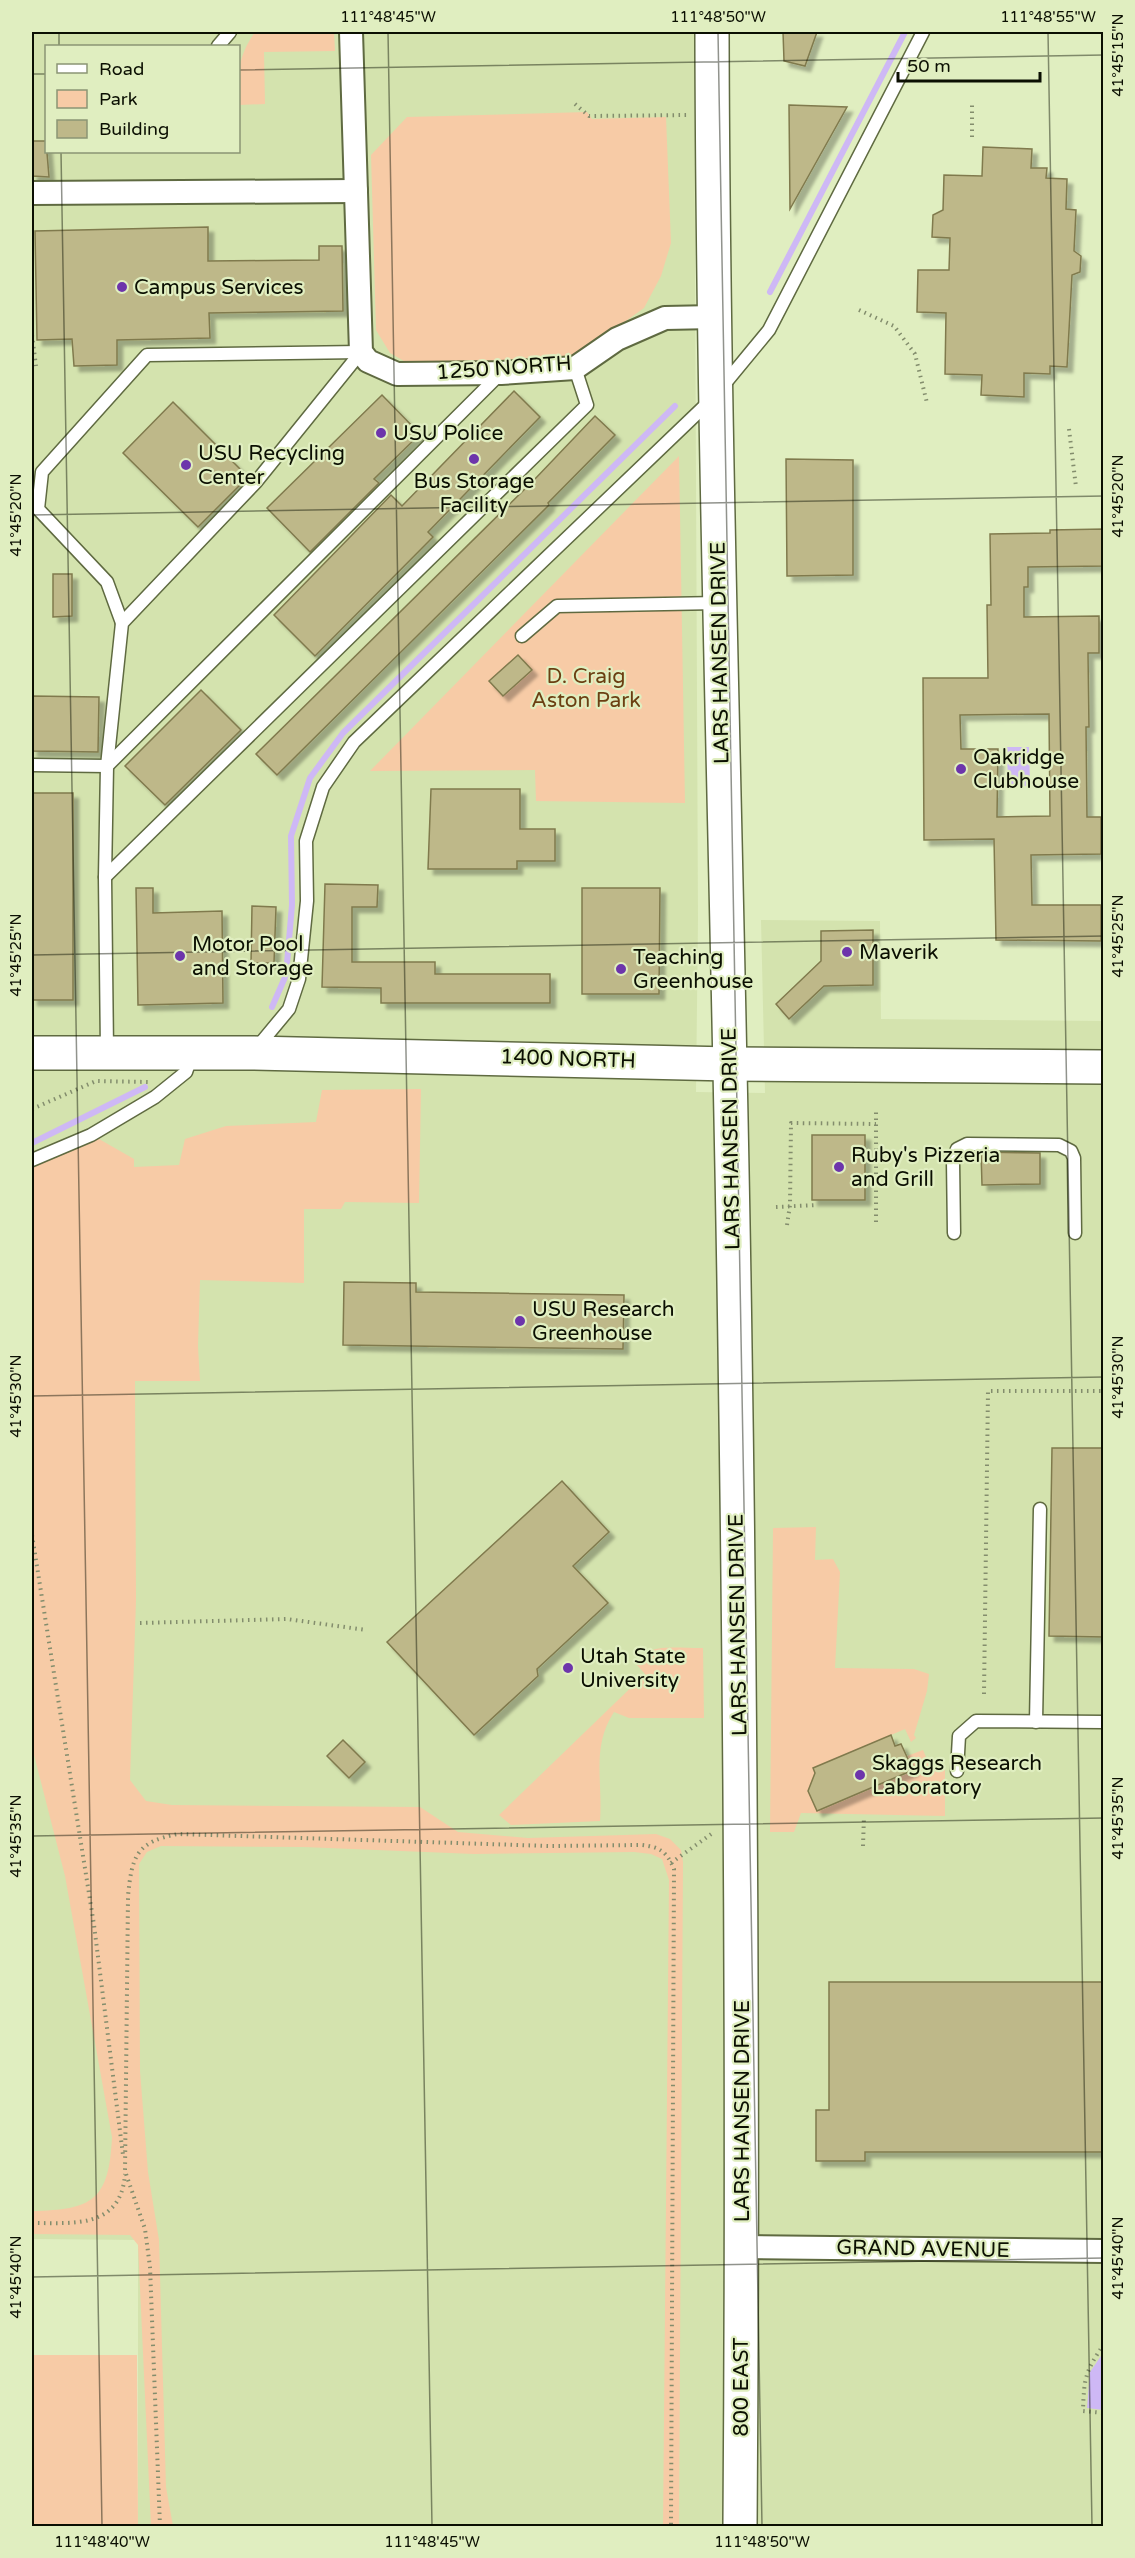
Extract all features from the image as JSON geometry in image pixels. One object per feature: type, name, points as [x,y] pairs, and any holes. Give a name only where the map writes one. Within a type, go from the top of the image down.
[{"type":"main road","name":"LARS HANSEN DRIVE","points":[[712,32],[715,396],[730,1064],[740,1813],[742,2247]]},
{"type":"main road","name":"1400 NORTH","points":[[32,1053],[253,1053],[730,1064],[1104,1067]]},
{"type":"main road","name":"800 EAST","points":[[740,2526],[742,2247]]},
{"type":"street","points":[[351,32],[361,352]]},
{"type":"street","points":[[32,193],[356,190]]},
{"type":"street","name":"1250 NORTH","points":[[361,352],[368,361],[397,374],[501,373],[575,368],[617,339],[665,318],[714,317]]},
{"type":"street","name":"GRAND AVENUE","points":[[742,2247],[1104,2251]]},
{"type":"lane","points":[[219,45],[230,32]]},
{"type":"lane","points":[[253,1053],[289,1009],[299,979],[308,901],[306,841],[323,787],[354,742],[715,396],[770,330],[923,32]]},
{"type":"lane","points":[[122,622],[256,482],[361,352]]},
{"type":"lane","points":[[108,1053],[105,877],[107,766],[122,622],[107,582],[38,509],[42,472],[147,355],[361,352]]},
{"type":"lane","points":[[105,877],[587,405],[575,368]]},
{"type":"lane","points":[[32,765],[107,766],[501,373]]},
{"type":"lane","points":[[522,636],[557,606],[719,603]]},
{"type":"lane","points":[[32,1160],[91,1135],[155,1097],[186,1072],[192,1053]]},
{"type":"lane","points":[[954,1233],[953,1161],[957,1149],[968,1144],[1059,1145],[1071,1151],[1074,1158],[1075,1233]]},
{"type":"lane","points":[[1036,1722],[1040,1509]]},
{"type":"lane","points":[[957,1771],[959,1736],[976,1721],[1104,1722]]},
{"type":"path","points":[[972,103],[972,137]]},
{"type":"path","points":[[574,104],[589,116],[712,114]]},
{"type":"path","points":[[859,310],[894,326],[915,354],[927,403]]},
{"type":"path","points":[[32,335],[36,366]]},
{"type":"path","points":[[1070,429],[1076,487]]},
{"type":"path","points":[[32,1108],[96,1081],[173,1083]]},
{"type":"path","points":[[876,1113],[876,1222]]},
{"type":"path","points":[[787,1225],[790,1205],[791,1124],[876,1124]]},
{"type":"path","points":[[776,1207],[817,1204]]},
{"type":"path","points":[[984,1694],[988,1391],[1104,1391]]},
{"type":"path","points":[[32,1535],[94,1924],[125,2171],[145,2229],[150,2267],[160,2526]]},
{"type":"path","points":[[140,1623],[287,1619],[366,1630]]},
{"type":"path","points":[[671,1863],[740,1813]]},
{"type":"path","points":[[863,1846],[864,1816]]},
{"type":"path","points":[[32,2223],[81,2223],[103,2216],[117,2204],[124,2189],[128,1896],[131,1866],[140,1849],[150,1842],[178,1834],[549,1846],[657,1846],[667,1853],[674,1869],[671,2526]]},
{"type":"path","points":[[1104,2344],[1084,2379],[1083,2411],[1104,2413]]},
{"type":"shaded area","name":"Utah State University","points":[[32,32],[694,32],[698,919],[696,1092],[765,1093],[761,920],[880,921],[881,1019],[1103,1021],[1103,2526],[138,2526],[138,2240],[32,2239]]},
{"type":"shaded area","points":[[1007,747],[1029,747],[1030,786],[1008,786]]},
{"type":"shaded area","points":[[1103,2353],[1103,2410],[1087,2408],[1090,2372]]},
{"type":"green space","points":[[255,32],[334,32],[335,51],[264,52],[265,104],[240,105],[240,67],[249,41]]},
{"type":"green space","points":[[587,112],[592,119],[666,117],[671,243],[661,276],[644,308],[581,353],[553,362],[411,365],[390,353],[376,330],[371,155],[407,117]]},
{"type":"green space","name":"D. Craig Aston Park","points":[[679,456],[685,803],[536,801],[535,770],[370,771]]},
{"type":"green space","points":[[421,1089],[419,1203],[345,1202],[341,1209],[304,1209],[304,1283],[200,1280],[198,1346],[200,1381],[135,1381],[136,1600],[130,1780],[146,1801],[172,1805],[420,1807],[458,1832],[528,1838],[656,1834],[670,1839],[681,1850],[683,1862],[679,2526],[663,2526],[669,1880],[662,1859],[651,1854],[634,1852],[474,1854],[304,1847],[161,1846],[147,1852],[139,1864],[140,2071],[148,2172],[159,2240],[166,2487],[173,2526],[151,2526],[138,2245],[130,2235],[32,2234],[32,2211],[70,2208],[94,2197],[107,2175],[112,2137],[65,1876],[32,1747],[32,1167],[89,1141],[99,1139],[134,1159],[134,1167],[179,1165],[185,1139],[226,1126],[316,1122],[322,1090]]},
{"type":"green space","points":[[816,1527],[815,1560],[833,1559],[840,1572],[835,1668],[914,1669],[929,1674],[927,1691],[914,1735],[916,1738],[911,1742],[905,1729],[814,1768],[818,1779],[818,1811],[913,1771],[907,1756],[923,1750],[929,1764],[945,1768],[945,1816],[801,1813],[794,1832],[770,1832],[773,1528]]},
{"type":"green space","points":[[703,1648],[704,1718],[629,1718],[614,1712],[607,1725],[600,1751],[600,1821],[511,1825],[499,1815],[645,1674],[637,1665],[640,1657],[655,1649]]},
{"type":"green space","points":[[32,2355],[137,2355],[138,2526],[32,2526]]},
{"type":"building","points":[[783,32],[817,32],[805,66],[784,61]]},
{"type":"building","points":[[789,105],[847,107],[790,209]]},
{"type":"building","points":[[32,141],[45,141],[49,177],[32,176]]},
{"type":"building","points":[[983,147],[1032,149],[1031,168],[1047,168],[1046,178],[1067,179],[1066,209],[1076,210],[1074,251],[1081,256],[1080,272],[1072,275],[1067,367],[1050,366],[1050,374],[1024,373],[1024,397],[981,395],[982,375],[945,374],[946,313],[917,312],[918,270],[949,270],[950,238],[932,237],[933,215],[943,210],[944,175],[982,176]]},
{"type":"building","name":"Campus Services","points":[[208,227],[208,261],[319,260],[319,246],[342,246],[343,311],[209,313],[210,338],[117,340],[117,365],[74,366],[72,339],[37,340],[35,231]]},
{"type":"building","points":[[514,391],[540,417],[428,532],[433,537],[315,656],[274,615],[391,495],[402,506]]},
{"type":"building","points":[[382,395],[420,434],[374,479],[379,483],[310,552],[267,508]]},
{"type":"building","name":"USU Recycling Center","points":[[173,402],[248,477],[198,527],[123,453]]},
{"type":"building","points":[[595,416],[615,435],[548,503],[549,505],[277,775],[256,754],[534,480]]},
{"type":"building","points":[[786,459],[853,460],[853,575],[787,576]]},
{"type":"building","points":[[1104,529],[1104,566],[1028,567],[1028,587],[1024,587],[1024,617],[1099,616],[1099,653],[1088,653],[1089,727],[1086,727],[1087,817],[1101,817],[1101,854],[1031,855],[1032,905],[1101,905],[1101,941],[996,940],[994,839],[924,840],[923,678],[988,678],[987,605],[991,605],[990,534],[1050,533],[1050,530]],"holes":[[[1049,714],[1050,816],[997,817],[998,749],[961,749],[960,715]]]},
{"type":"building","points":[[53,574],[72,574],[72,616],[53,617]]},
{"type":"building","points":[[518,655],[532,670],[503,696],[489,681]]},
{"type":"building","points":[[201,690],[241,730],[165,805],[125,766]]},
{"type":"building","points":[[32,696],[99,697],[98,752],[32,751]]},
{"type":"building","points":[[431,789],[520,789],[520,829],[555,829],[555,861],[517,861],[517,869],[428,869]]},
{"type":"building","points":[[32,793],[73,793],[73,1000],[32,1000]]},
{"type":"building","points":[[325,884],[378,885],[377,907],[352,907],[352,962],[435,962],[435,974],[550,974],[550,1003],[381,1003],[381,988],[322,987]]},
{"type":"building","name":"Motor Pool and Storage","points":[[136,888],[153,888],[153,913],[222,911],[223,1003],[138,1005]]},
{"type":"building","points":[[582,888],[660,888],[659,994],[582,994]]},
{"type":"building","points":[[252,906],[276,907],[274,963],[251,963]]},
{"type":"building","name":"Maverik","points":[[873,930],[873,985],[824,986],[789,1019],[776,1004],[821,961],[821,931]]},
{"type":"building","name":"Ruby's Pizzeria and Grill","points":[[812,1135],[865,1135],[865,1200],[812,1200]]},
{"type":"building","points":[[981,1152],[1040,1153],[1040,1184],[982,1185]]},
{"type":"building","name":"USU Research Greenhouse","points":[[344,1282],[416,1283],[416,1292],[624,1295],[623,1349],[343,1345]]},
{"type":"building","points":[[1052,1448],[1104,1448],[1104,1637],[1049,1636]]},
{"type":"building","points":[[562,1481],[609,1532],[573,1566],[608,1603],[537,1669],[538,1676],[474,1735],[387,1642]]},
{"type":"building","name":"Skaggs Research Laboratory","points":[[891,1735],[895,1746],[901,1744],[913,1770],[817,1811],[808,1791],[815,1773],[813,1768]]},
{"type":"building","points":[[343,1740],[365,1762],[349,1778],[327,1756]]},
{"type":"building","points":[[829,1982],[1104,1982],[1104,2152],[865,2152],[865,2161],[816,2161],[816,2110],[829,2110]]},
{"type":"waterway","points":[[770,292],[905,32]]},
{"type":"waterway","points":[[272,1007],[286,975],[292,905],[291,836],[310,778],[343,733],[675,406]]},
{"type":"waterway","points":[[32,1143],[145,1087]]},
{"type":"place","name":"Campus Services","points":[[122,287]]},
{"type":"place","name":"USU Police","points":[[381,433]]},
{"type":"place","name":"Bus Storage Facility","points":[[474,459]]},
{"type":"place","name":"USU Recycling Center","points":[[186,465]]},
{"type":"place","name":"Oakridge Clubhouse","points":[[961,769]]},
{"type":"place","name":"Maverik","points":[[847,952]]},
{"type":"place","name":"Motor Pool and Storage","points":[[180,956]]},
{"type":"place","name":"Teaching Greenhouse","points":[[621,969]]},
{"type":"place","name":"Ruby's Pizzeria and Grill","points":[[839,1167]]},
{"type":"place","name":"USU Research Greenhouse","points":[[520,1321]]},
{"type":"place","name":"Utah State University","points":[[568,1668]]},
{"type":"place","name":"Skaggs Research Laboratory","points":[[860,1775]]}]
